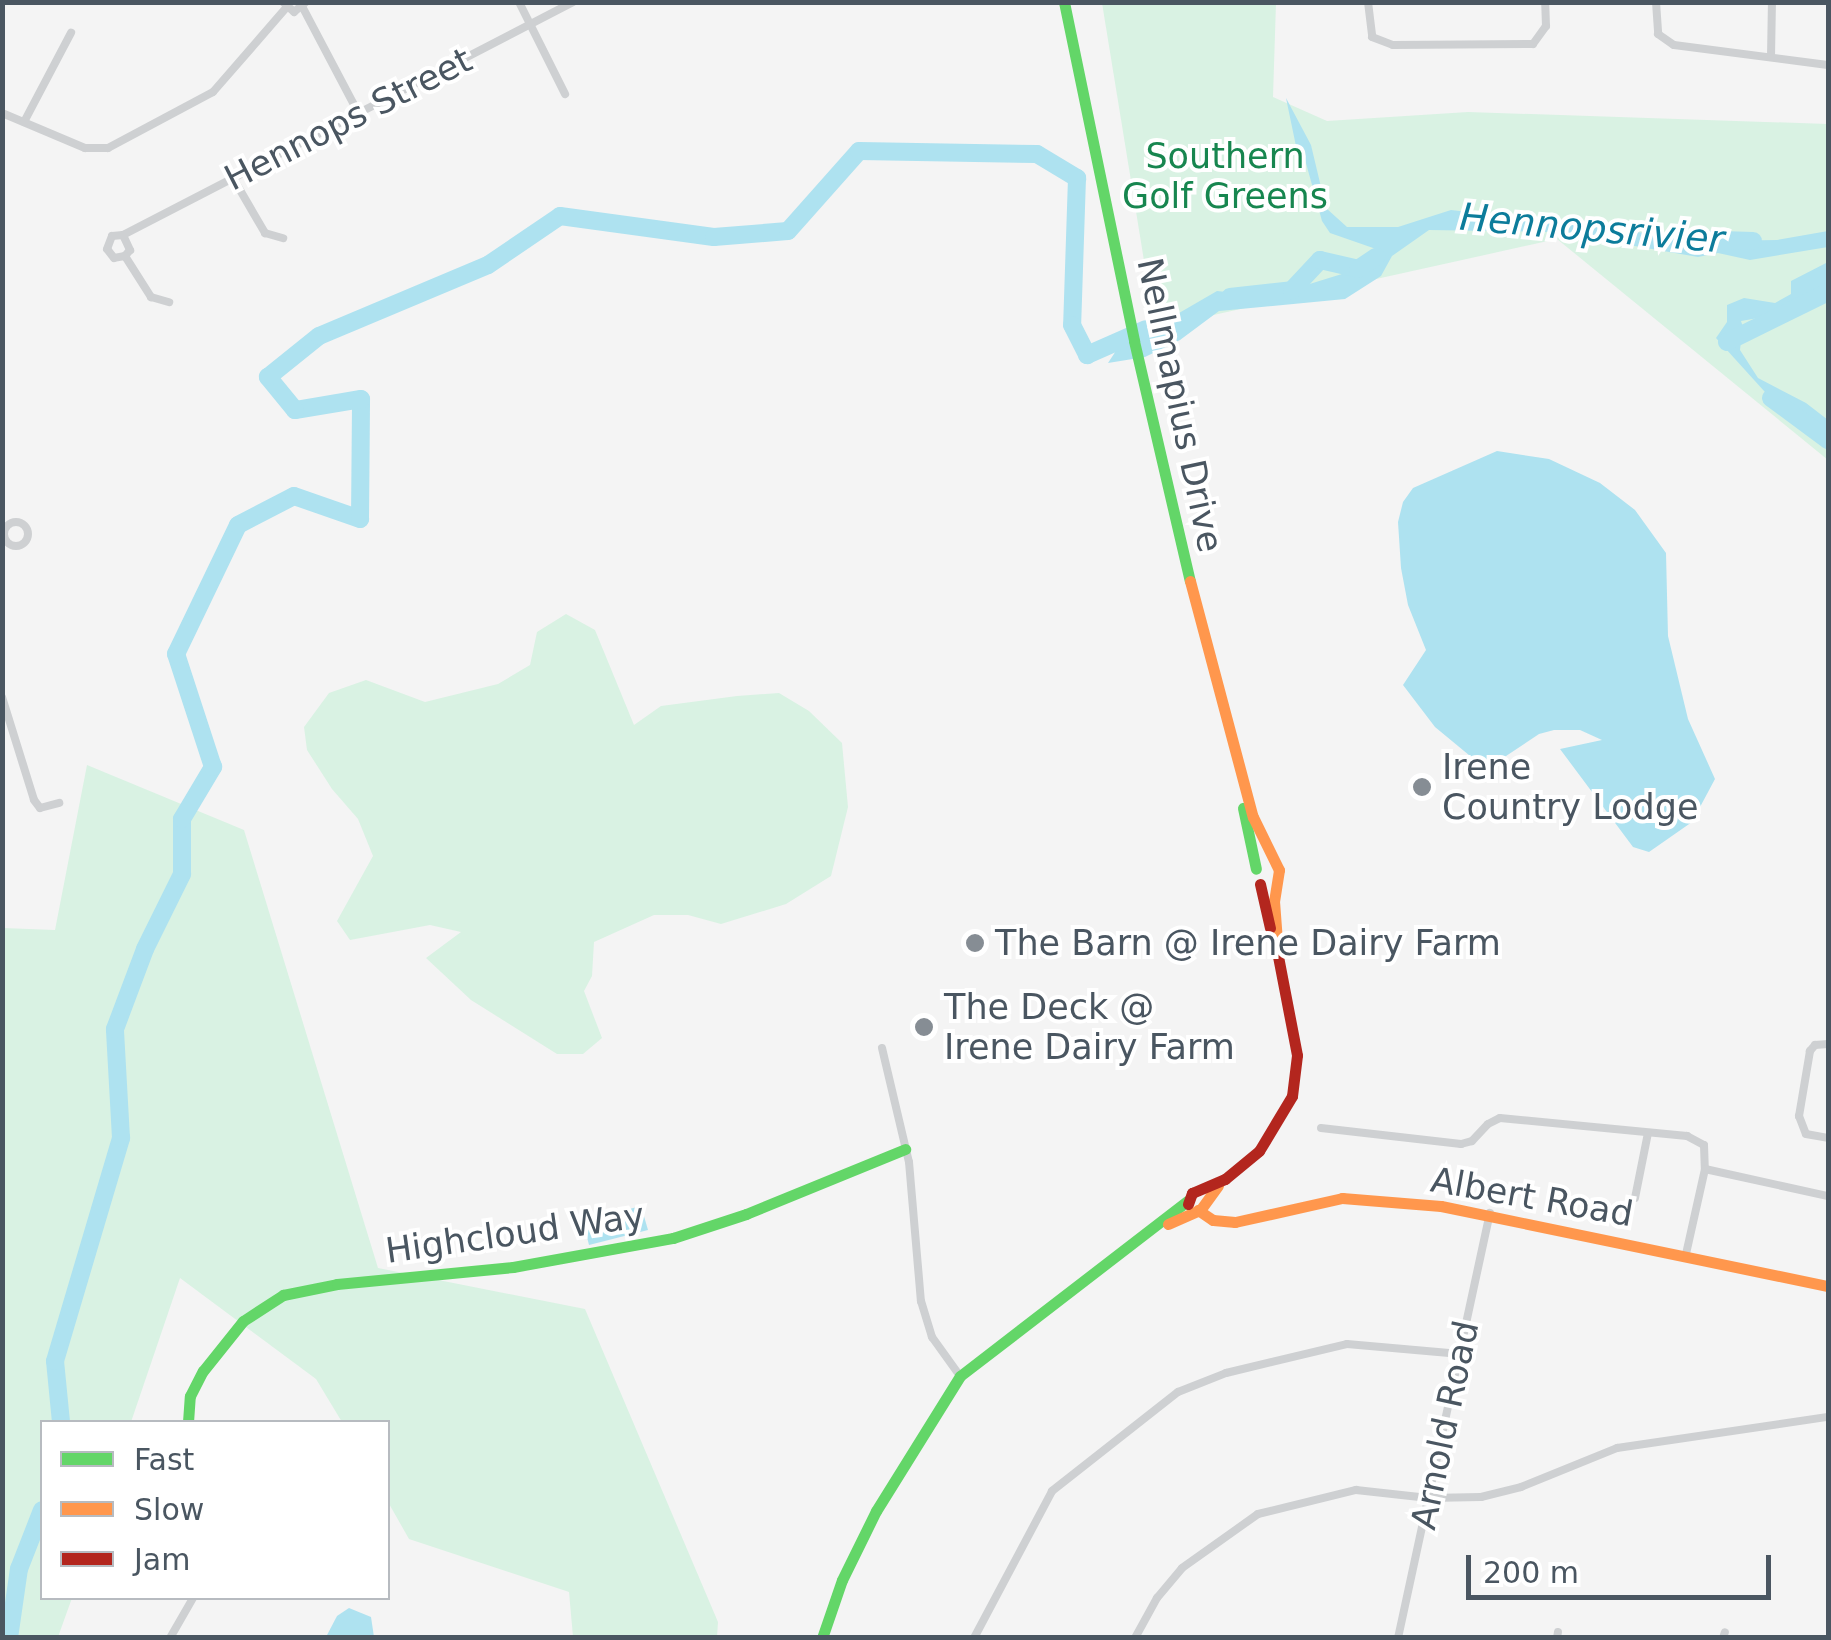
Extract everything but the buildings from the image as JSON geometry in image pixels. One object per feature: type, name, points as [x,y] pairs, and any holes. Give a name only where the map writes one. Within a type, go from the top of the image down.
[{"type":"main road","name":"Nellmapius Drive","points":[[1064,2],[1140,367],[1235,760],[1260,884]]},
{"type":"main road","name":"Nellmapius Drive","points":[[1235,760],[1272,863],[1280,874],[1275,884]]},
{"type":"main road","points":[[1256,869],[1272,863]]},
{"type":"main road","points":[[822,1638],[842,1580],[876,1510],[960,1376],[1160,1226],[1199,1203],[1268,1140],[1294,1090],[1297,1055],[1260,884],[1275,884],[1278,954]]},
{"type":"main road","name":"Highcloud Way","points":[[188,1420],[190,1396],[203,1371],[244,1321],[283,1295],[337,1284],[522,1265],[673,1238],[746,1214],[906,1149]]},
{"type":"main road","name":"Albert Road","points":[[1199,1203],[1224,1222],[1342,1198],[1490,1212],[1828,1286]]},
{"type":"street","points":[[519,2],[566,94]]},
{"type":"street","name":"Hennops Street","points":[[123,235],[572,2]]},
{"type":"street","points":[[1368,2],[1372,36],[1393,45],[1533,44],[1546,26],[1546,2]]},
{"type":"street","points":[[1656,2],[1658,34],[1670,44],[1828,65]]},
{"type":"street","points":[[1771,58],[1772,2]]},
{"type":"street","points":[[2,113],[85,148],[108,148],[213,92],[285,5],[294,12],[305,6],[359,114]]},
{"type":"street","points":[[24,122],[72,33]]},
{"type":"street","points":[[233,178],[265,232],[283,238]]},
{"type":"street","points":[[123,235],[131,246],[125,256],[111,256],[106,246],[112,236],[123,235]]},
{"type":"street","points":[[125,256],[145,291],[155,300],[168,302]]},
{"type":"street","points":[[2,697],[5,717],[34,800],[40,808],[59,803]]},
{"type":"street","points":[[1828,1044],[1810,1051],[1799,1108],[1802,1130],[1828,1138]]},
{"type":"street","points":[[882,1048],[906,1149],[921,1301],[932,1337],[960,1376]]},
{"type":"street","points":[[1320,1128],[1461,1144],[1472,1141],[1500,1118],[1698,1140],[1706,1151],[1705,1169],[1686,1254]]},
{"type":"street","points":[[1635,1198],[1648,1133]]},
{"type":"street","points":[[1705,1169],[1828,1196]]},
{"type":"street","name":"Arnold Road","points":[[1398,1638],[1490,1212]]},
{"type":"street","points":[[974,1638],[1052,1491],[1178,1392],[1226,1373],[1348,1344],[1461,1354]]},
{"type":"street","points":[[1136,1638],[1157,1598],[1182,1568],[1258,1514],[1356,1490],[1460,1500],[1500,1492],[1617,1448],[1828,1417]]},
{"type":"street","points":[[170,1638],[192,1600]]},
{"type":"green space","name":"Southern Golf Greens","points":[[1102,3],[1276,3],[1273,97],[1327,121],[1468,112],[1828,124],[1828,460],[1557,239],[1155,328]]},
{"type":"green space","points":[[566,614],[595,630],[634,725],[661,706],[737,696],[779,693],[809,711],[842,743],[848,807],[831,876],[786,904],[721,924],[688,915],[654,915],[594,942],[592,976],[584,991],[602,1038],[583,1054],[557,1054],[471,1000],[426,958],[461,932],[430,925],[350,940],[337,921],[373,856],[358,819],[332,789],[307,750],[304,727],[329,693],[366,680],[425,702],[498,684],[530,665],[537,632]]},
{"type":"green space","points":[[87,765],[244,830],[378,1268],[585,1309],[718,1622],[717,1637],[573,1637],[569,1592],[409,1539],[390,1506],[390,1420],[341,1420],[316,1379],[180,1278],[132,1420],[40,1420],[40,1600],[71,1600],[58,1637],[3,1638],[3,928],[55,930]]},
{"type":"water","points":[[1286,98],[1311,145],[1326,208],[1347,227],[1398,227],[1451,210],[1713,241],[1777,240],[1828,231],[1828,247],[1750,260],[1718,253],[1698,257],[1554,232],[1429,230],[1392,256],[1381,276],[1345,299],[1219,311],[1180,340],[1145,357],[1108,363],[1127,334],[1167,320],[1217,291],[1253,295],[1287,291],[1358,269],[1376,249],[1330,233],[1322,221],[1304,156],[1297,151]]},
{"type":"water","points":[[1828,262],[1828,283],[1803,308],[1775,325],[1770,316],[1741,321],[1745,333],[1764,333],[1741,341],[1740,350],[1758,378],[1806,403],[1828,420],[1828,442],[1774,402],[1716,338],[1727,322],[1727,305],[1744,298],[1775,303],[1791,294],[1791,281]]},
{"type":"water","points":[[1497,451],[1549,459],[1600,483],[1635,510],[1666,553],[1668,636],[1688,719],[1715,779],[1692,822],[1649,852],[1633,847],[1560,749],[1602,740],[1580,730],[1554,730],[1539,734],[1494,764],[1481,765],[1435,727],[1403,685],[1426,650],[1408,605],[1401,568],[1398,522],[1403,502],[1413,488]]},
{"type":"water","points":[[641,1206],[648,1230],[589,1245],[583,1221]]},
{"type":"water","points":[[349,1608],[371,1617],[374,1637],[326,1637],[337,1616]]},
{"type":"waterway","name":"Hennopsrivier","points":[[61,1420],[55,1361],[121,1138],[115,1029],[145,949],[182,874],[182,819],[213,767],[176,654],[238,525],[294,496],[360,519],[361,399],[295,410],[268,377],[319,336],[488,265],[560,216],[714,237],[788,231],[859,151],[1037,154],[1077,178],[1072,325],[1087,355],[1146,329]]},
{"type":"waterway","name":"Hennopsrivier","points":[[1689,239],[1753,241]]},
{"type":"waterway","name":"Hennopsrivier","points":[[1230,297],[1292,290],[1320,260],[1358,269],[1376,257]]},
{"type":"waterway","name":"Hennopsrivier","points":[[1727,342],[1828,292]]},
{"type":"waterway","name":"Hennopsrivier","points":[[1771,398],[1828,440]]},
{"type":"waterway","name":"Hennopsrivier","points":[[9,1638],[19,1569],[40,1515]]},
{"type":"traffic: fast","points":[[1064,2],[1134,341],[1190,581]]},
{"type":"traffic: fast","points":[[1243,808],[1256,869]]},
{"type":"traffic: fast","points":[[188,1420],[190,1396],[203,1371],[243,1321],[283,1295],[337,1284],[513,1267],[673,1238],[746,1214],[905,1149]]},
{"type":"traffic: fast","points":[[822,1638],[842,1580],[876,1511],[960,1376],[1187,1201]]},
{"type":"traffic: slow","points":[[1190,581],[1253,817],[1279,870],[1274,901],[1278,954]]},
{"type":"traffic: slow","points":[[1168,1224],[1201,1209],[1218,1186]]},
{"type":"traffic: slow","points":[[1198,1210],[1213,1220],[1235,1222],[1342,1198],[1441,1206],[1828,1286]]},
{"type":"traffic: jam","points":[[1260,884],[1270,928]]},
{"type":"traffic: jam","points":[[1188,1204],[1192,1193],[1225,1179],[1259,1151],[1292,1096],[1297,1055],[1277,951]]},
{"type":"place","name":"Irene Country Lodge","points":[[1422,787]]},
{"type":"place","name":"The Barn @ Irene Dairy Farm","points":[[975,943]]},
{"type":"place","name":"The Deck @ Irene Dairy Farm","points":[[924,1027]]}]
